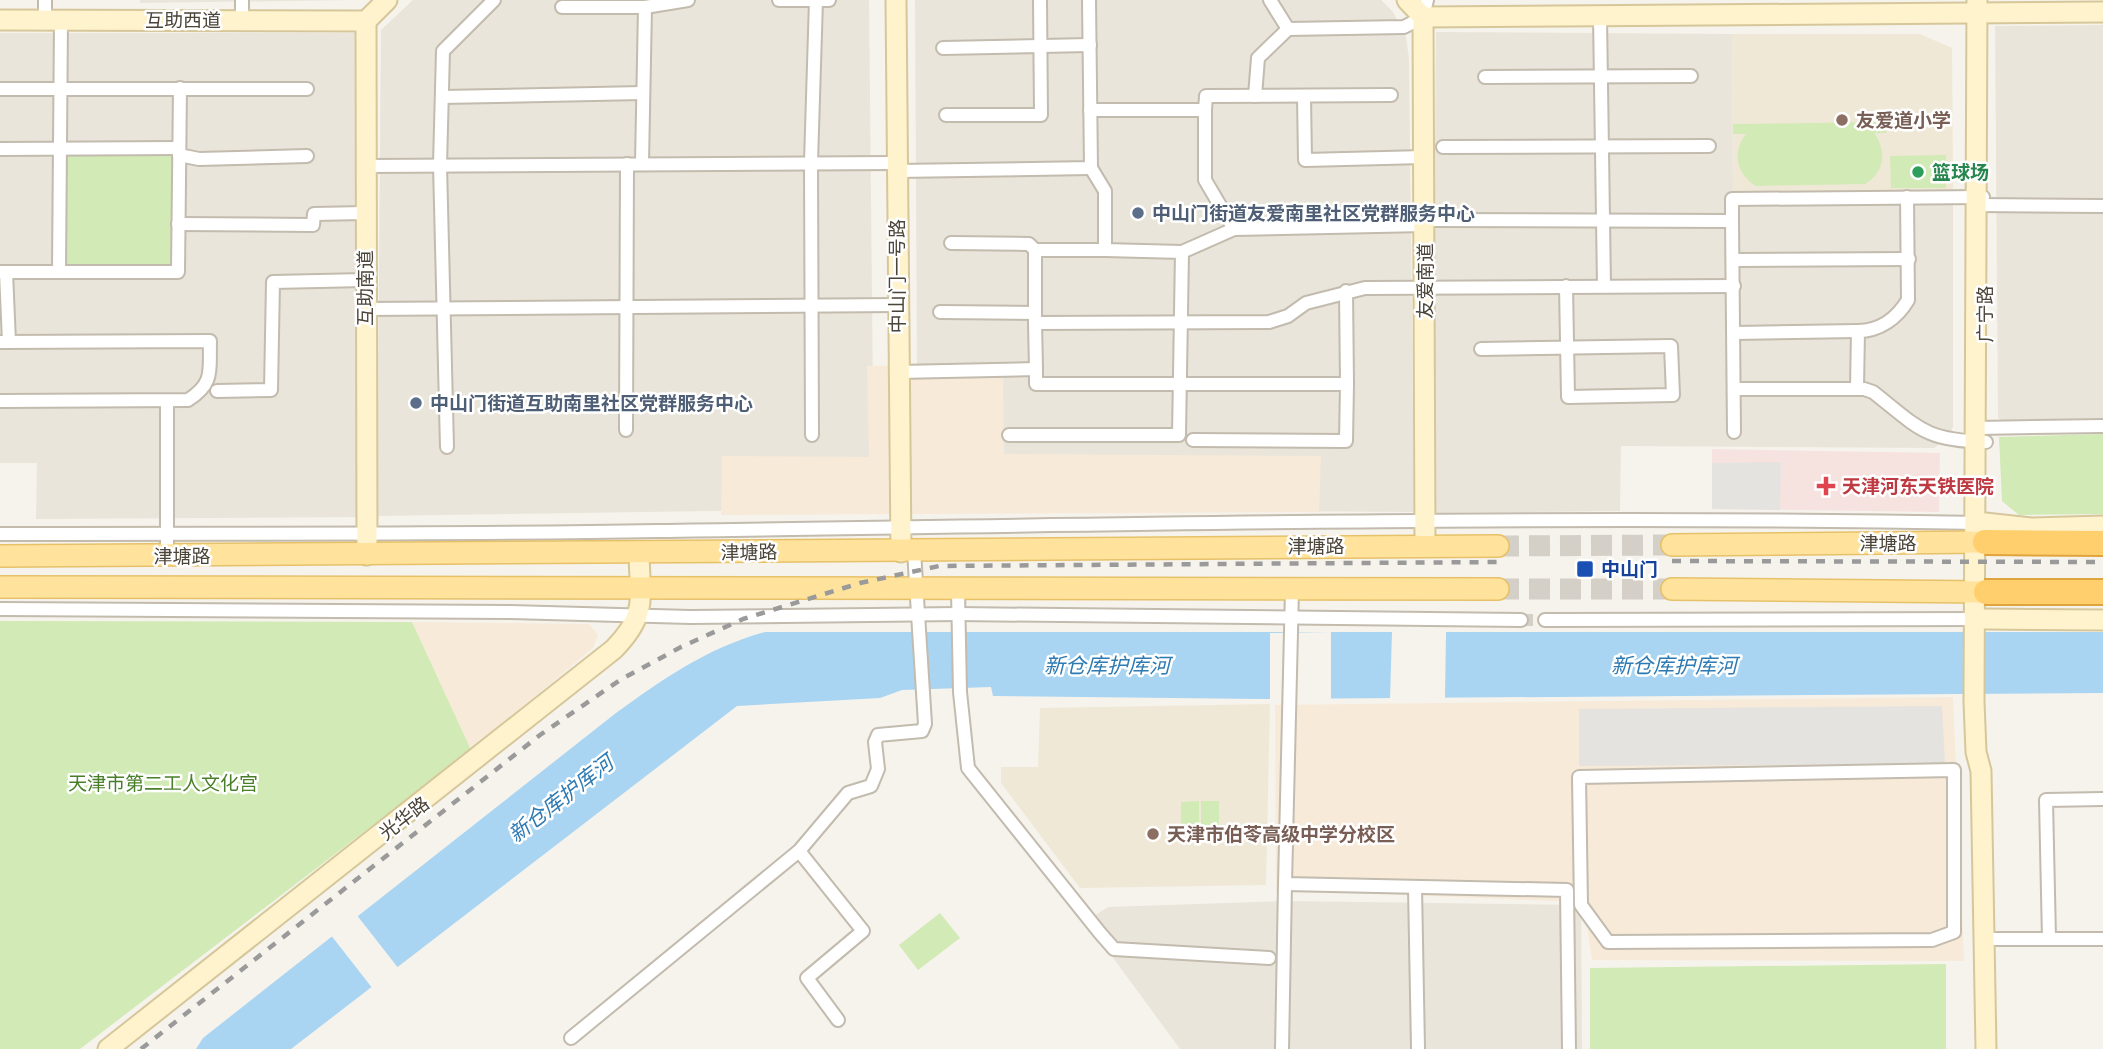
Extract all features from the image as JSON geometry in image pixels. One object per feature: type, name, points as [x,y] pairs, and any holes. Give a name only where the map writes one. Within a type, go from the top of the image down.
[{"type":"highway","name":"津塘路","points":[[1980,533],[2103,543]]},
{"type":"highway","points":[[1980,592],[2103,592]]},
{"type":"main road","name":"津塘路","points":[[1672,545],[1980,533]]},
{"type":"main road","name":"津塘路","points":[[0,556],[639,554],[1498,546]]},
{"type":"main road","name":"津塘路","points":[[0,587],[640,587],[958,591],[1497,589]]},
{"type":"main road","points":[[1672,589],[1980,592]]},
{"type":"street","points":[[45,0],[53,20],[60,89],[59,271]]},
{"type":"street","points":[[242,0],[242,20]]},
{"type":"street","points":[[366,21],[387,0]]},
{"type":"street","points":[[447,447],[440,165],[443,51],[494,0]]},
{"type":"street","points":[[562,7],[645,7],[688,0]]},
{"type":"street","points":[[779,0],[829,0]]},
{"type":"street","points":[[812,436],[811,162],[816,0]]},
{"type":"street","name":"中山门一号路","points":[[896,0],[899,526],[907,552]]},
{"type":"street","points":[[946,115],[1041,115],[1040,0]]},
{"type":"street","points":[[1089,0],[1091,168],[1105,191],[1105,250]]},
{"type":"street","points":[[1270,0],[1288,29]]},
{"type":"street","points":[[1406,0],[1425,9],[1982,7],[2103,12]]},
{"type":"street","points":[[642,163],[645,7]]},
{"type":"street","name":"广宁路","points":[[1982,7],[1980,702],[1976,752],[1981,771],[1986,1049]]},
{"type":"street","points":[[1255,96],[1258,58],[1288,29],[1404,27],[1425,9]]},
{"type":"street","name":"友爱南道","points":[[1425,9],[1425,546]]},
{"type":"street","points":[[1604,286],[1600,78],[1607,10]]},
{"type":"street","name":"互助西道","points":[[0,20],[366,21]]},
{"type":"street","name":"互助南道","points":[[366,21],[367,555]]},
{"type":"street","points":[[943,48],[1090,46]]},
{"type":"street","points":[[1485,77],[1691,76]]},
{"type":"street","points":[[0,89],[307,89]]},
{"type":"street","points":[[0,401],[188,400],[209,381],[210,341],[4,342],[3,272],[178,272],[180,89]]},
{"type":"street","points":[[442,97],[643,93]]},
{"type":"street","points":[[1234,229],[1205,180],[1206,96],[1391,95]]},
{"type":"street","points":[[1304,96],[1305,160],[1424,157]]},
{"type":"street","points":[[1090,110],[1205,110]]},
{"type":"street","points":[[1443,147],[1709,146]]},
{"type":"street","points":[[0,149],[60,147],[179,151],[199,159],[307,156]]},
{"type":"street","points":[[366,166],[811,162],[897,167],[1091,168]]},
{"type":"street","points":[[626,430],[627,164]]},
{"type":"street","points":[[1734,333],[1872,331],[1885,324],[1908,300],[1907,197]]},
{"type":"street","points":[[1734,432],[1732,199],[1907,197],[2103,206]]},
{"type":"street","points":[[178,225],[313,225],[314,214],[365,213]]},
{"type":"street","points":[[951,243],[1029,244],[1035,250],[1182,252],[1234,229],[1425,223],[1732,221]]},
{"type":"street","points":[[1035,250],[1036,384],[1347,384]]},
{"type":"street","points":[[1009,435],[1179,435],[1182,252]]},
{"type":"street","points":[[1734,260],[1909,259]]},
{"type":"street","points":[[217,391],[271,390],[272,282],[365,280]]},
{"type":"street","points":[[940,312],[1035,318],[1269,322],[1288,316],[1306,303],[1346,291],[1425,286],[1734,286]]},
{"type":"street","points":[[1481,349],[1568,348],[1671,346],[1672,395],[1568,397],[1568,348],[1566,286]]},
{"type":"street","points":[[1193,440],[1346,441],[1346,291]]},
{"type":"street","points":[[365,309],[898,305]]},
{"type":"street","points":[[1857,388],[1858,331]]},
{"type":"street","points":[[898,372],[1037,369]]},
{"type":"street","points":[[1734,389],[1857,388],[1873,392],[1928,434],[1953,442],[1981,435],[2103,426]]},
{"type":"street","points":[[167,402],[167,556]]},
{"type":"street","points":[[0,534],[367,533],[1673,519],[1980,533],[2103,526]]},
{"type":"street","points":[[572,1038],[799,851],[848,793],[871,786],[878,769],[875,742],[878,735],[922,731],[925,724],[922,634],[916,589],[907,552]]},
{"type":"street","points":[[639,554],[640,614]]},
{"type":"street","points":[[1282,1049],[1292,589]]},
{"type":"street","points":[[958,591],[960,692],[968,768],[1114,949],[1269,958]]},
{"type":"street","points":[[0,609],[1521,620]]},
{"type":"street","name":"光华路","points":[[108,1049],[548,705],[614,649],[631,632],[640,614]]},
{"type":"street","points":[[1545,620],[1979,623],[2103,620]]},
{"type":"street","points":[[1954,770],[1954,932],[1932,940],[1608,942],[1581,905],[1579,776],[1954,770],[1981,771]]},
{"type":"street","points":[[2049,939],[2046,800],[2103,799]]},
{"type":"street","points":[[799,851],[863,931],[807,978],[838,1020]]},
{"type":"street","points":[[1285,884],[1567,890],[1569,1049]]},
{"type":"street","points":[[1415,887],[1418,1049]]},
{"type":"street","points":[[1986,939],[2103,939]]},
{"type":"shaded area","points":[[140,0],[354,0],[140,3]]},
{"type":"shaded area","points":[[413,0],[869,0],[874,496],[858,509],[377,516],[381,30]]},
{"type":"shaded area","points":[[915,0],[1381,0],[1393,12],[1406,37],[1409,59],[1414,512],[935,509],[917,366]]},
{"type":"shaded area","points":[[2103,25],[2103,421],[2004,425],[1998,417],[1995,26]]},
{"type":"shaded area","points":[[1436,32],[1732,34],[1733,193],[1953,191],[1953,427],[1949,437],[1934,448],[1621,446],[1620,511],[1432,513]]},
{"type":"shaded area","points":[[0,33],[355,33],[362,517],[36,519],[37,463],[0,463]]},
{"type":"shaded area","name":"友爱道小学","points":[[1732,34],[1920,34],[1952,48],[1953,191],[1733,193]]},
{"type":"shaded area","points":[[1003,364],[1004,454],[1321,456],[1319,512],[721,515],[722,456],[869,457],[867,366]]},
{"type":"shaded area","name":"天津河东天铁医院","points":[[1712,449],[1940,453],[1939,512],[1712,509]]},
{"type":"shaded area","points":[[1781,462],[1780,510],[1712,509],[1712,463]]},
{"type":"shaded area","points":[[412,622],[589,624],[598,635],[593,648],[471,750]]},
{"type":"shaded area","points":[[1953,697],[1964,961],[1592,960],[1584,902],[1276,890],[1275,705]]},
{"type":"shaded area","name":"天津市伯苓高级中学分校区","points":[[1270,704],[1266,885],[1080,888],[1001,783],[1001,767],[1038,767],[1040,708]]},
{"type":"shaded area","points":[[1942,706],[1945,764],[1579,766],[1579,709]]},
{"type":"shaded area","points":[[1288,901],[1581,905],[1582,1049],[1180,1049],[1086,921],[1108,907]]},
{"type":"green space","points":[[1885,122],[1886,133],[1874,133],[1881,147],[1882,161],[1877,174],[1865,184],[1756,186],[1744,175],[1738,162],[1739,148],[1746,134],[1733,134],[1733,124]]},
{"type":"green space","points":[[65,152],[173,152],[173,264],[66,264]]},
{"type":"green space","name":"篮球场","points":[[1946,155],[1946,188],[1891,188],[1890,156]]},
{"type":"green space","points":[[2103,434],[2103,514],[2019,515],[2002,501],[1999,437]]},
{"type":"green space","name":"天津市第二工人文化宫","points":[[0,621],[412,622],[471,750],[80,1049],[0,1049]]},
{"type":"green space","points":[[1199,801],[1199,833],[1181,833],[1181,802]]},
{"type":"green space","points":[[1201,801],[1219,801],[1219,832],[1201,832]]},
{"type":"green space","points":[[940,913],[960,938],[918,970],[899,945]]},
{"type":"green space","points":[[1946,964],[1946,1049],[1590,1049],[1590,968]]},
{"type":"water","name":"新仓库护库河","points":[[765,632],[2103,632],[2103,693],[1263,699],[993,696],[991,687],[902,690],[880,698],[737,706],[291,1049],[196,1049],[203,1038],[616,713],[669,676],[706,655]]},
{"type":"pier","points":[[1331,632],[1331,702],[1270,703],[1270,633]]},
{"type":"pier","points":[[1392,632],[1446,632],[1445,698],[1390,699]]},
{"type":"pier","points":[[356,914],[399,969],[373,989],[330,934]]},
{"type":"tunnel","points":[[1498,546],[1672,545]]},
{"type":"tunnel","points":[[1498,589],[1672,589]]},
{"type":"tunnel","points":[[1521,620],[1545,620]]},
{"type":"railway","points":[[1672,561],[2103,562]]},
{"type":"railway","points":[[141,1049],[540,735],[620,680],[681,647],[743,619],[860,583],[939,566],[1497,562]]},
{"type":"place","name":"友爱道小学","points":[[1842,120]]},
{"type":"place","name":"篮球场","points":[[1918,172]]},
{"type":"place","name":"中山门街道友爱南里社区党群服务中心","points":[[1138,213]]},
{"type":"place","name":"中山门街道互助南里社区党群服务中心","points":[[416,403]]},
{"type":"place","name":"天津河东天铁医院","points":[[1826,486]]},
{"type":"place","name":"中山门","points":[[1585,569]]},
{"type":"place","name":"天津市伯苓高级中学分校区","points":[[1153,834]]}]
